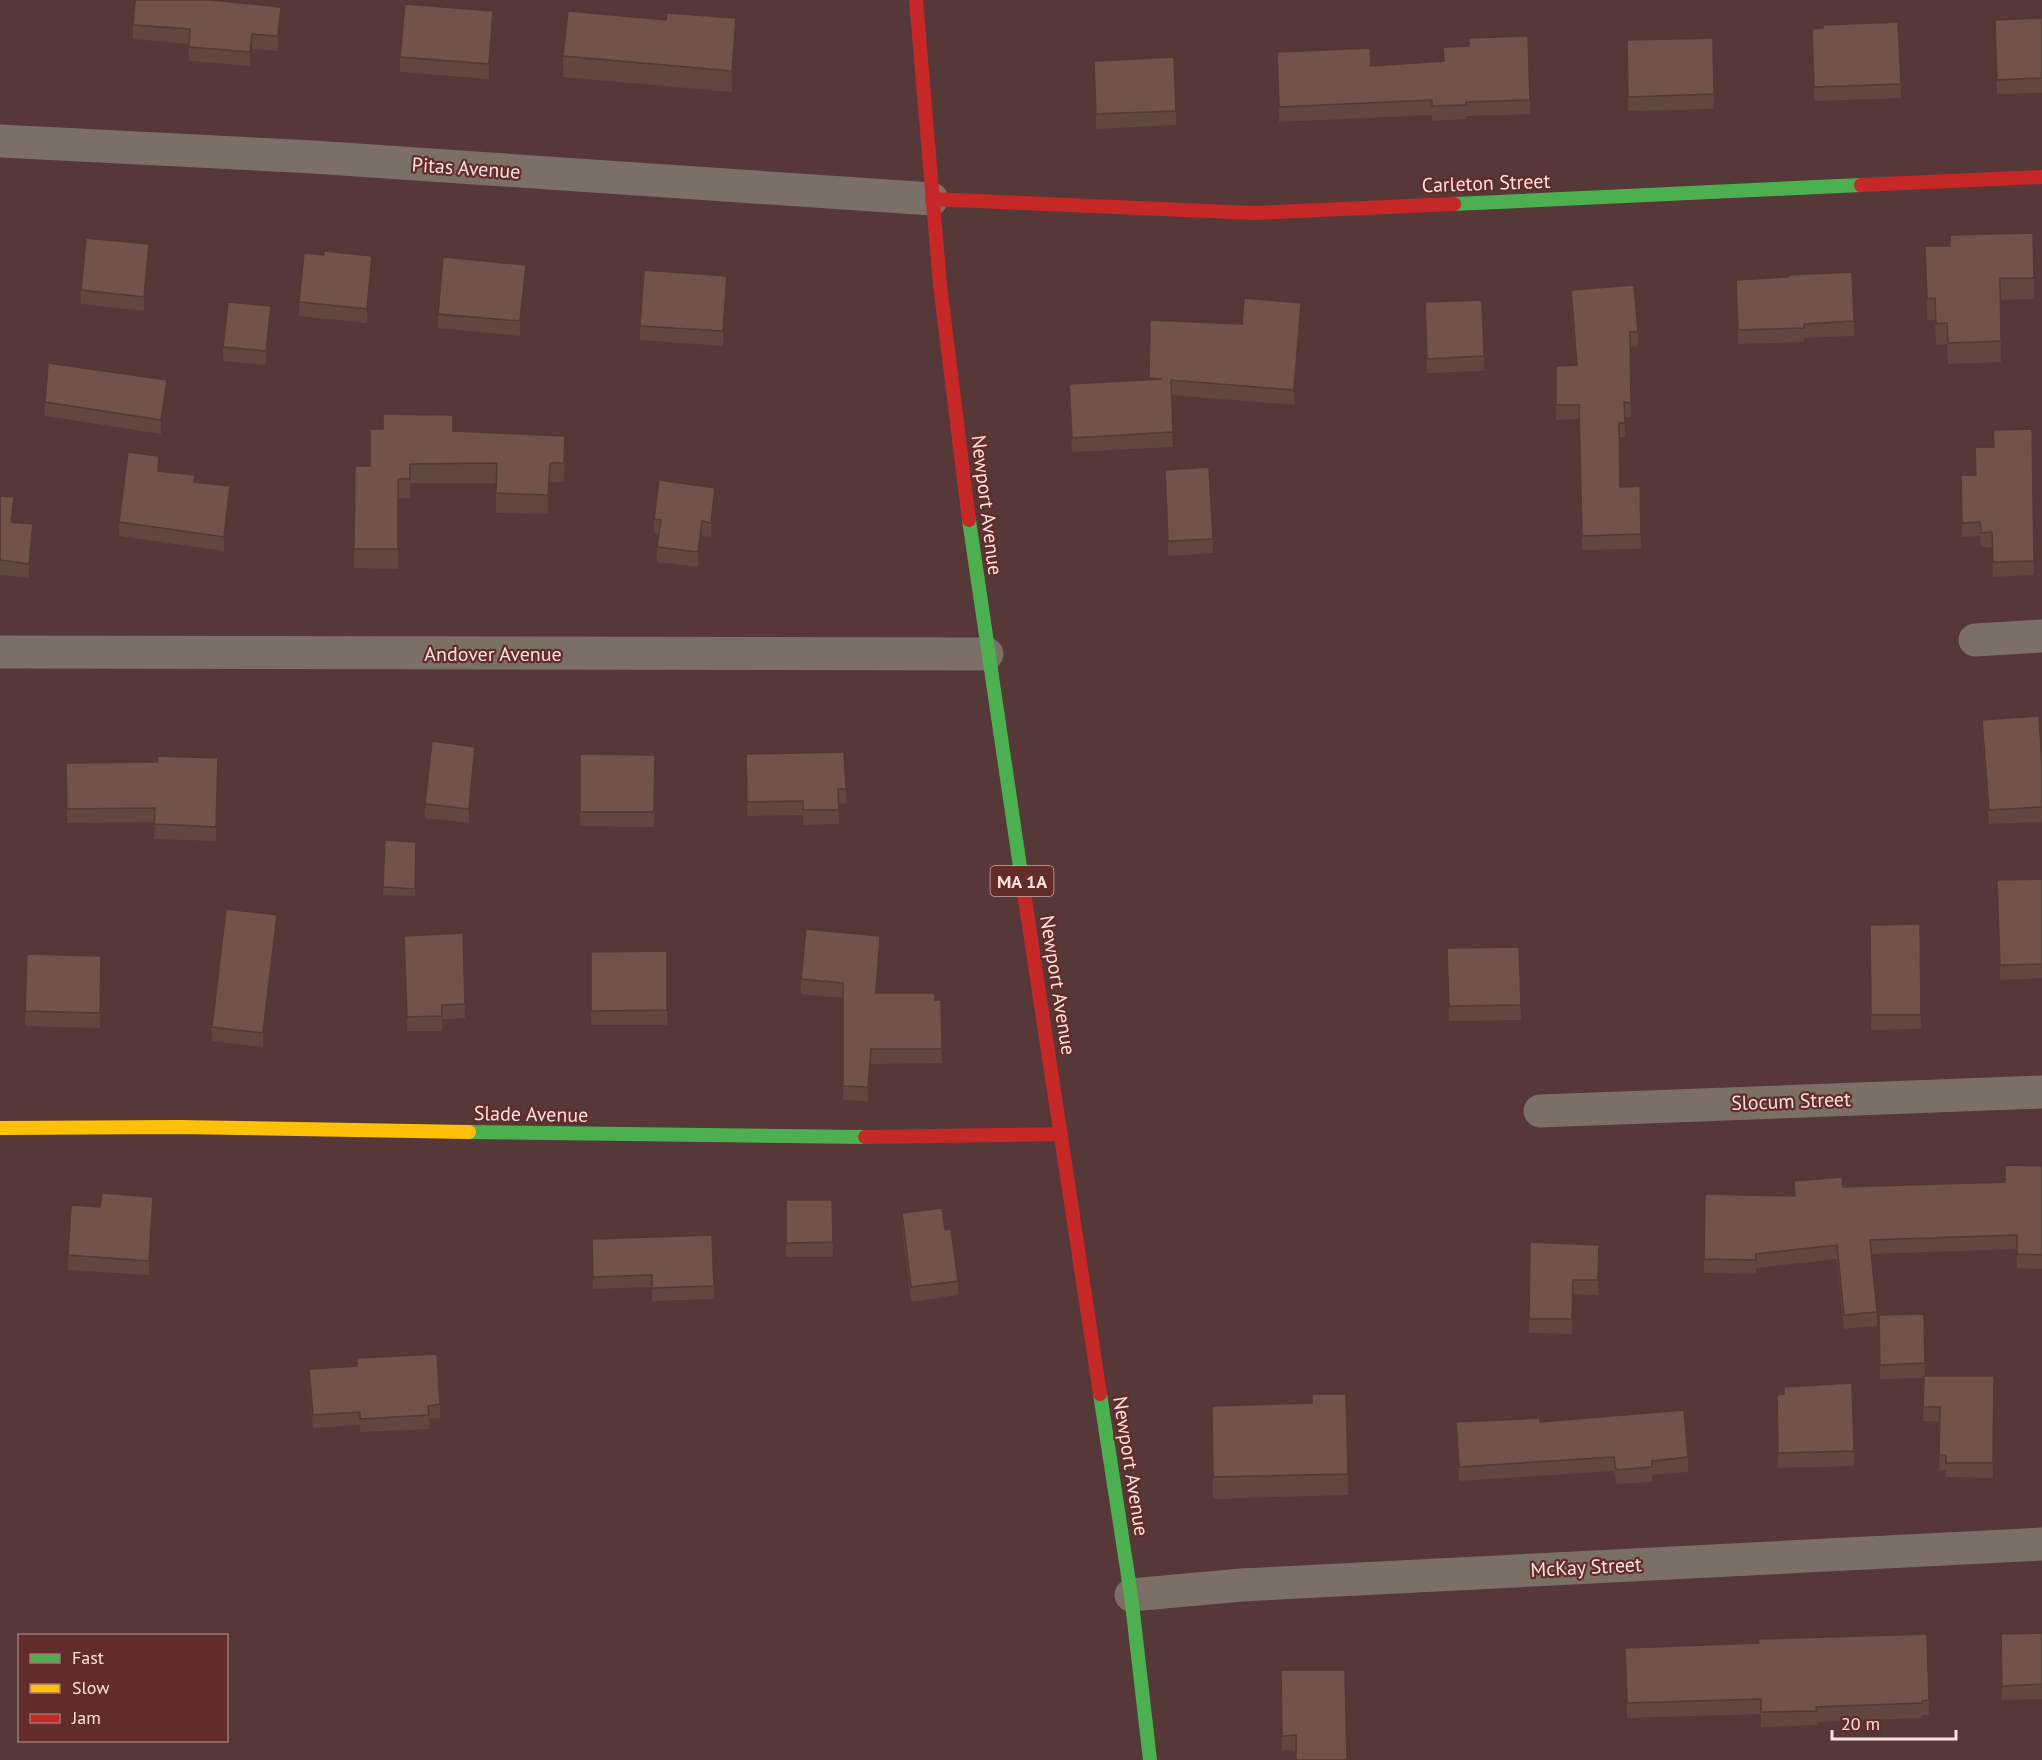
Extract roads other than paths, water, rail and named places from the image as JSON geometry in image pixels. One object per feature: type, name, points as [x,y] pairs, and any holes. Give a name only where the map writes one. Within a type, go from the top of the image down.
[{"type":"street","name":"Newport Avenue","points":[[916,0],[940,285],[987,654],[1131,1595],[1150,1760]]},
{"type":"street","name":"Pitas Avenue","points":[[0,141],[302,157],[932,199]]},
{"type":"street","name":"Carleton Street","points":[[932,199],[1255,213],[2042,177]]},
{"type":"street","points":[[1975,640],[2042,636]]},
{"type":"street","name":"Andover Avenue","points":[[0,652],[987,654]]},
{"type":"street","name":"Slocum Street","points":[[1540,1111],[2042,1092]]},
{"type":"street","name":"Slade Avenue","points":[[0,1128],[179,1127],[798,1138],[1061,1134]]},
{"type":"street","name":"McKay Street","points":[[1131,1595],[1242,1585],[2042,1544]]}]
